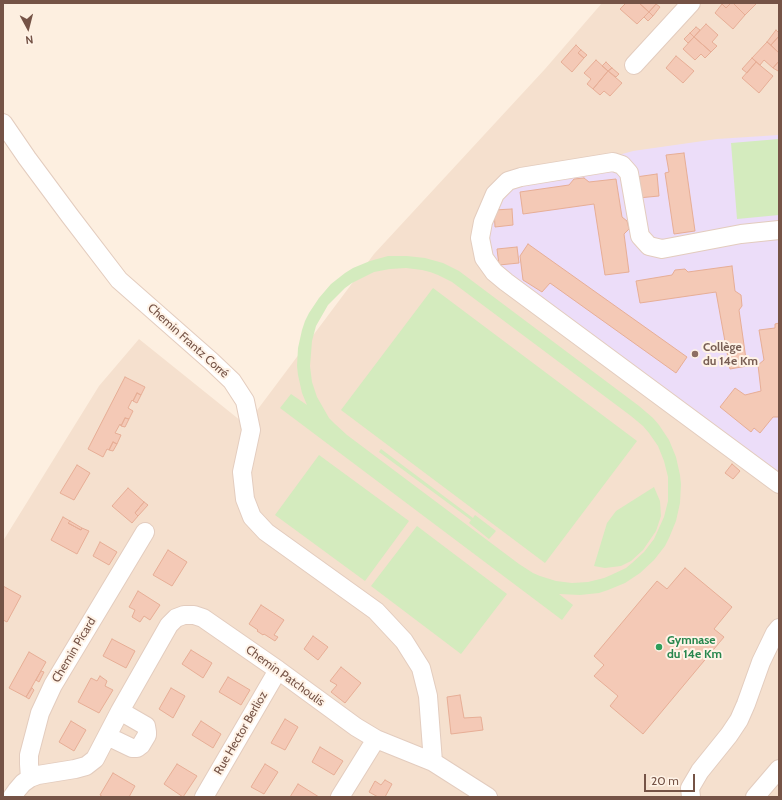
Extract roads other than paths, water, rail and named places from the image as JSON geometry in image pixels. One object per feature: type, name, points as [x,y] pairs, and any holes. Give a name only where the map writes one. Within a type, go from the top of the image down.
[{"type":"street","points":[[634,65],[691,3]]},
{"type":"street","name":"Chemin Frantz Corré","points":[[3,123],[27,158],[119,280],[232,381],[245,401],[251,430],[242,472],[245,498],[252,516],[266,532],[376,611],[404,641],[421,668],[428,696],[433,762]]},
{"type":"street","points":[[779,230],[742,234],[662,249],[649,246],[640,236],[629,173],[622,165],[613,162],[521,177],[508,181],[495,194],[483,222],[480,238],[484,258],[494,272],[506,282],[779,484]]},
{"type":"street","name":"Chemin Picard","points":[[30,778],[29,755],[40,713],[53,685],[145,532]]},
{"type":"street","name":"Chemin Patchoulis","points":[[120,711],[169,625],[176,618],[194,615],[203,618],[356,727],[376,739],[433,762],[488,797]]},
{"type":"street","points":[[691,797],[690,788],[700,771],[739,720],[761,662],[779,628]]},
{"type":"street","name":"Rue Hector Berlioz","points":[[204,797],[278,670]]},
{"type":"street","points":[[12,797],[23,783],[30,778],[38,775],[75,770],[86,766],[95,759],[120,711],[146,726],[147,735],[141,745],[137,748],[132,748],[107,736]]},
{"type":"street","points":[[340,797],[376,739]]},
{"type":"street","points":[[755,797],[779,769]]},
{"type":"place","name":"Collège du 14e Km","points":[[695,354]]},
{"type":"place","name":"Gymnase du 14e Km","points":[[659,647]]}]
